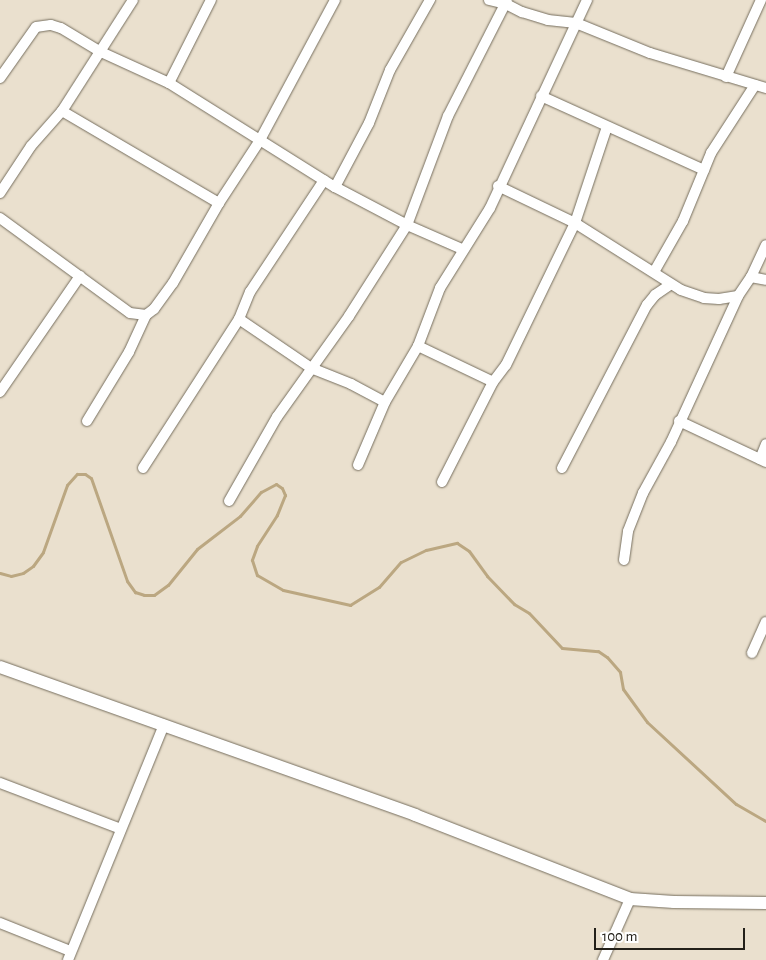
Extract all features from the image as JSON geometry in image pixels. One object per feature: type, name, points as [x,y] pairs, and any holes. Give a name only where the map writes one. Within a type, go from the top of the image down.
[{"type":"street","points":[[0,193],[31,146],[62,111],[133,0]]},
{"type":"street","points":[[169,83],[211,0]]},
{"type":"street","points":[[87,421],[129,352],[146,315],[154,309],[173,283],[219,203],[260,140],[335,0]]},
{"type":"street","points":[[335,187],[369,123],[390,70],[430,0]]},
{"type":"street","points":[[489,0],[507,2],[522,12],[548,20],[576,23],[650,53],[766,88]]},
{"type":"street","points":[[358,465],[385,402],[418,346],[435,298],[462,249],[486,214],[587,0]]},
{"type":"street","points":[[726,77],[761,0]]},
{"type":"street","points":[[229,501],[277,417],[349,316],[407,225],[448,116],[507,2]]},
{"type":"street","points":[[0,78],[36,27],[51,25],[61,28],[101,52],[169,83],[335,187],[407,225],[462,249]]},
{"type":"street","points":[[654,272],[683,221],[711,153],[755,85]]},
{"type":"street","points":[[541,96],[704,170]]},
{"type":"street","points":[[62,111],[219,203]]},
{"type":"street","points":[[442,482],[493,382],[506,365],[575,223],[607,127]]},
{"type":"street","points":[[143,468],[240,319],[250,292],[324,180]]},
{"type":"street","points":[[498,186],[575,223],[654,272],[670,285],[704,298],[719,299],[738,296]]},
{"type":"street","points":[[0,218],[130,313],[146,315]]},
{"type":"street","points":[[624,560],[628,531],[640,501],[671,442],[738,296],[750,278],[766,245]]},
{"type":"street","points":[[0,392],[80,276]]},
{"type":"street","points":[[750,278],[766,280]]},
{"type":"street","points":[[562,468],[650,300],[670,285]]},
{"type":"street","points":[[240,319],[311,368],[351,384],[385,402]]},
{"type":"street","points":[[418,346],[493,382]]},
{"type":"street","points":[[679,421],[763,461],[766,444]]},
{"type":"street","points":[[752,653],[766,622]]},
{"type":"street","points":[[0,667],[415,815],[630,899],[674,902],[766,903]]},
{"type":"street","points":[[0,923],[69,956],[164,725]]},
{"type":"street","points":[[0,783],[120,829]]},
{"type":"street","points":[[603,960],[630,899]]},
{"type":"waterway","points":[[0,573],[11,576],[23,573],[33,566],[43,552],[67,485],[77,474],[85,474],[91,478],[127,581],[135,592],[144,595],[154,595],[168,585],[197,549],[240,516],[261,492],[276,484],[282,488],[285,495],[277,515],[257,546],[252,560],[257,575],[283,590],[350,605],[379,587],[401,562],[426,550],[457,543],[469,551],[487,576],[514,604],[529,613],[562,648],[598,651],[607,657],[620,672],[623,689],[647,722],[736,804],[766,821]]}]
